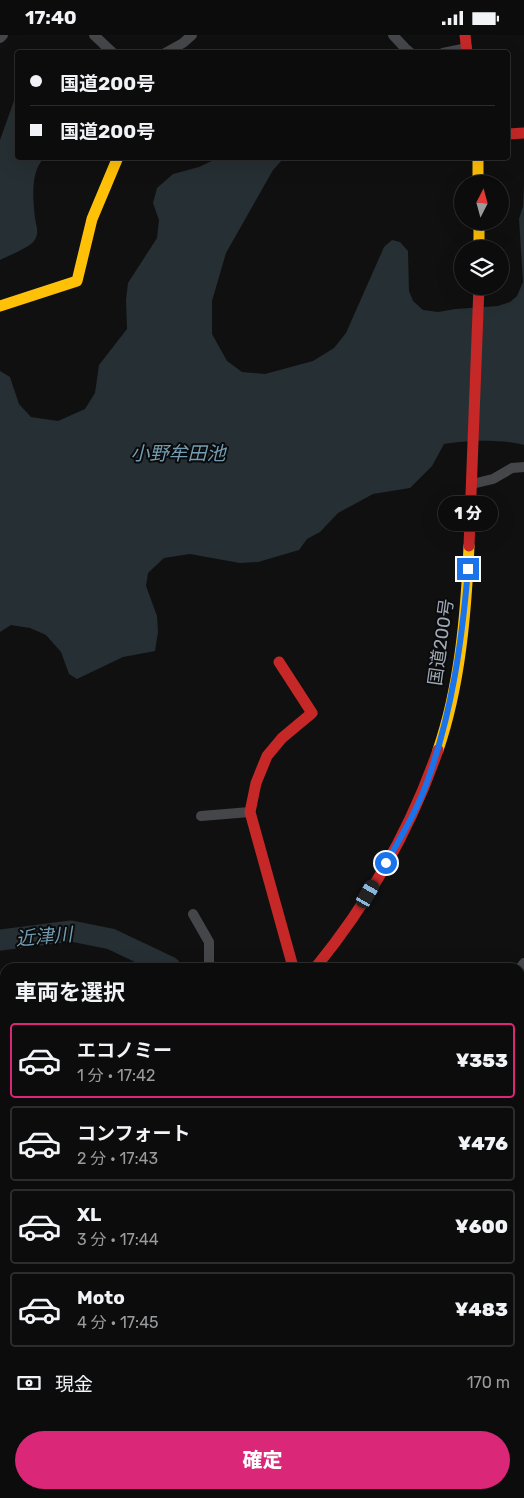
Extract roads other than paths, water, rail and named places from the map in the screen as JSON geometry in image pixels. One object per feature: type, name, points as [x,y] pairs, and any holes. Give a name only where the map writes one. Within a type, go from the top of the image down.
[{"type":"main road","points":[[465,35],[467,50]]},
{"type":"main road","points":[[510,135],[524,133]]},
{"type":"main road","points":[[0,306],[34,297],[77,281],[92,219],[117,160]]},
{"type":"main road","points":[[478,160],[478,175]]},
{"type":"main road","name":"国道200号","points":[[319,963],[368,894],[403,833],[426,783],[453,692],[466,600],[479,295]]},
{"type":"main road","points":[[279,662],[312,713],[279,742],[267,756],[251,801],[250,812],[292,963]]},
{"type":"street","points":[[0,38],[3,35]]},
{"type":"street","points":[[94,35],[110,50]]},
{"type":"street","points":[[170,50],[192,35]]},
{"type":"street","points":[[393,35],[407,50]]},
{"type":"street","points":[[472,484],[493,479],[512,467],[524,467]]},
{"type":"street","points":[[201,816],[250,812]]},
{"type":"street","points":[[193,914],[209,942],[210,963]]},
{"type":"water","points":[[15,98],[15,160],[43,160],[34,178],[37,232],[36,238],[32,243],[24,249],[0,260],[0,140]]},
{"type":"water","name":"小野牟田池","points":[[214,160],[282,160],[273,170],[226,253],[212,301],[212,334],[227,361],[242,372],[265,374],[313,361],[334,348],[346,333],[384,247],[392,240],[400,242],[408,251],[409,291],[413,301],[423,310],[438,312],[498,306],[510,302],[517,296],[523,282],[519,219],[523,206],[524,185],[524,445],[484,441],[444,444],[432,466],[410,488],[373,494],[338,513],[320,532],[307,539],[299,550],[258,562],[240,563],[190,554],[164,558],[148,573],[146,586],[157,616],[158,632],[155,651],[123,657],[77,679],[69,674],[61,652],[46,635],[30,628],[11,625],[0,632],[0,371],[10,377],[19,404],[31,417],[58,421],[85,409],[95,393],[99,365],[127,329],[126,300],[128,283],[157,238],[159,220],[153,203],[157,188],[173,174],[199,167]]},
{"type":"waterway","name":"近津川","points":[[0,940],[71,931],[111,939],[162,963]]}]
